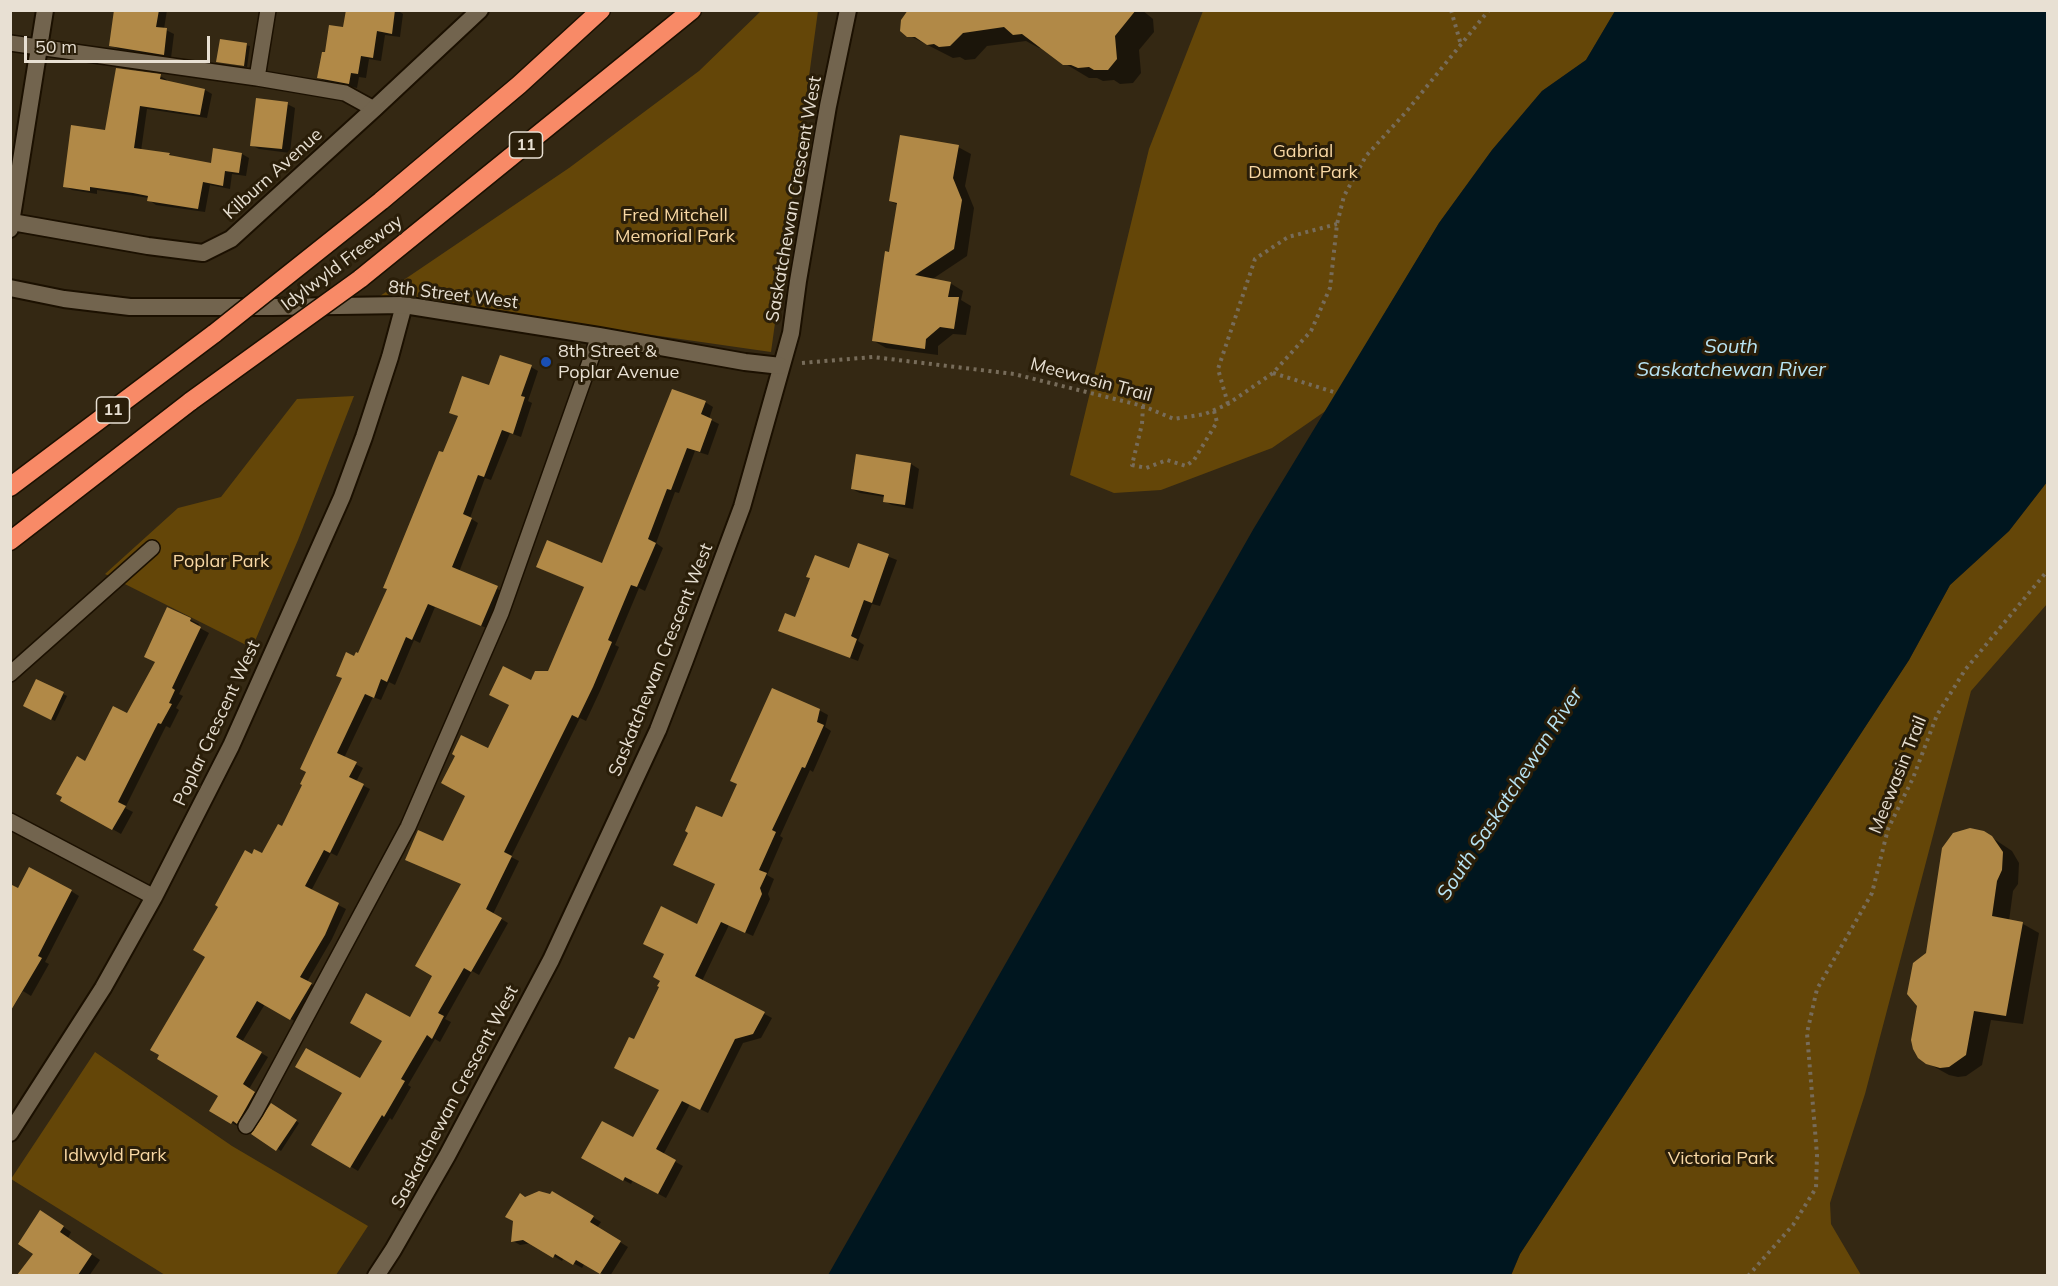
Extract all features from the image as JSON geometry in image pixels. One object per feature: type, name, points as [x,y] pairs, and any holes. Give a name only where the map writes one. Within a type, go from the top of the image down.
[{"type":"highway","name":"Idylwyld Freeway","points":[[10,487],[215,333],[381,201],[511,92],[601,10]]},
{"type":"highway","name":"Idylwyld Freeway","points":[[10,541],[191,401],[360,279],[692,10]]},
{"type":"street","points":[[11,226],[45,10]]},
{"type":"street","name":"Kilburn Avenue","points":[[11,226],[203,253],[231,239],[374,110],[480,10]]},
{"type":"street","name":"Saskatchewan Crescent West","points":[[376,1275],[447,1156],[550,960],[658,730],[742,507],[791,333],[828,106],[848,10]]},
{"type":"street","name":"8th Street West","points":[[10,288],[64,299],[130,307],[404,305],[745,362],[781,366]]},
{"type":"street","name":"Poplar Crescent West","points":[[10,1132],[64,1052],[103,988],[154,897],[231,746],[342,496],[390,357],[404,305]]},
{"type":"lane","points":[[257,78],[268,10]]},
{"type":"lane","points":[[10,43],[257,78],[345,93],[374,110]]},
{"type":"lane","points":[[246,1126],[408,827],[501,613],[599,336]]},
{"type":"lane","points":[[10,674],[152,548]]},
{"type":"lane","points":[[10,822],[154,897]]},
{"type":"path","points":[[1450,10],[1462,46]]},
{"type":"path","name":"Meewasin Trail","points":[[781,366],[873,357],[1014,374],[1143,406],[1174,419],[1205,414],[1228,404],[1273,373],[1311,331],[1330,288],[1337,224],[1344,196],[1365,156],[1462,46],[1489,10]]},
{"type":"path","points":[[1228,404],[1218,369],[1255,259],[1288,237],[1337,224]]},
{"type":"path","points":[[1273,373],[1337,393]]},
{"type":"path","points":[[1143,406],[1142,424],[1132,465],[1146,468],[1167,460],[1186,466],[1194,460],[1217,422],[1214,411]]},
{"type":"path","name":"Meewasin Trail","points":[[1748,1275],[1793,1225],[1816,1188],[1817,1155],[1807,1033],[1817,989],[1872,893],[1888,829],[1913,778],[1937,715],[1965,670],[2048,570]]},
{"type":"green space","name":"Fred Mitchell Memorial Park","points":[[761,11],[818,11],[771,352],[380,296],[569,168],[699,71]]},
{"type":"green space","name":"Gabrial Dumont Park","points":[[1203,11],[1615,11],[1586,60],[1542,91],[1492,150],[1439,223],[1327,410],[1272,448],[1161,490],[1114,493],[1070,475],[1149,149]]},
{"type":"green space","name":"Poplar Park","points":[[354,396],[298,540],[252,648],[105,574],[178,508],[221,497],[297,399]]},
{"type":"green space","name":"Victoria Park","points":[[2047,482],[2047,604],[1971,691],[1865,1094],[1830,1203],[1831,1224],[1861,1275],[1511,1276],[1520,1254],[1909,660],[1950,585],[2009,531]]},
{"type":"green space","name":"Idlwyld Park","points":[[95,1052],[232,1146],[368,1226],[336,1275],[165,1275],[11,1179]]},
{"type":"water","name":"South Saskatchewan River","points":[[1615,11],[2047,11],[2047,482],[2009,531],[1950,585],[1909,660],[1520,1254],[1511,1275],[828,1275],[1254,528],[1439,223],[1492,150],[1542,91],[1586,60]]},
{"type":"building","points":[[114,10],[159,10],[156,27],[167,28],[164,55],[109,46]]},
{"type":"building","points":[[346,10],[395,10],[392,34],[377,31],[373,58],[361,56],[358,74],[351,73],[349,84],[317,78],[322,52],[325,52],[329,25],[343,27]]},
{"type":"building","points":[[908,10],[1136,10],[1115,36],[1117,59],[1108,70],[1094,70],[1089,67],[1078,68],[1063,65],[1022,34],[1013,35],[1004,27],[963,33],[950,46],[927,45],[915,37],[907,37],[900,31],[901,20]]},
{"type":"building","points":[[220,39],[247,43],[244,66],[216,62]]},
{"type":"building","points":[[116,68],[161,74],[160,79],[205,89],[200,115],[140,106],[134,148],[170,153],[169,155],[211,163],[213,148],[242,153],[239,173],[225,171],[223,186],[203,182],[198,209],[147,201],[148,196],[133,193],[90,187],[90,191],[63,187],[71,125],[105,130]]},
{"type":"building","points":[[256,98],[288,102],[282,149],[250,146]]},
{"type":"building","points":[[900,135],[959,145],[953,178],[962,200],[954,249],[915,275],[951,282],[948,297],[959,297],[954,329],[940,327],[926,339],[925,349],[872,341],[885,251],[889,252],[897,203],[889,201]]},
{"type":"building","points":[[500,355],[532,365],[521,396],[525,397],[513,434],[502,430],[484,477],[478,475],[463,514],[472,518],[452,567],[498,586],[481,626],[428,604],[412,640],[406,637],[387,682],[381,679],[374,698],[365,694],[337,753],[357,762],[349,777],[364,784],[330,853],[324,850],[305,886],[339,903],[325,935],[300,977],[312,983],[290,1020],[257,1001],[236,1037],[262,1052],[243,1084],[255,1092],[237,1124],[233,1121],[231,1124],[209,1111],[218,1096],[157,1059],[159,1055],[150,1050],[205,957],[193,950],[218,907],[215,905],[245,850],[252,854],[254,849],[262,853],[278,824],[282,826],[302,785],[300,784],[306,772],[300,769],[342,678],[336,676],[346,652],[354,656],[356,652],[358,653],[387,589],[383,588],[439,451],[443,452],[458,416],[449,413],[462,376],[489,385]]},
{"type":"building","points":[[672,389],[706,401],[701,414],[712,419],[700,452],[687,448],[671,490],[667,489],[648,539],[656,543],[637,587],[631,585],[608,640],[612,642],[593,687],[578,718],[572,715],[504,852],[512,856],[486,909],[502,918],[471,972],[464,968],[438,1013],[444,1016],[432,1039],[427,1035],[401,1079],[405,1081],[350,1168],[311,1145],[342,1093],[295,1067],[306,1048],[360,1078],[382,1041],[350,1023],[366,993],[410,1017],[432,976],[415,966],[461,884],[405,860],[418,830],[443,841],[465,796],[441,783],[455,756],[452,754],[461,735],[488,748],[509,705],[489,695],[503,666],[531,680],[535,671],[548,671],[584,587],[536,567],[547,540],[602,563]]},
{"type":"building","points":[[856,454],[911,463],[905,505],[883,502],[884,495],[851,489]]},
{"type":"building","points":[[858,543],[889,554],[872,603],[864,600],[851,636],[857,639],[850,658],[778,631],[785,613],[795,617],[810,578],[806,577],[815,555],[849,568]]},
{"type":"building","points":[[167,607],[191,618],[190,621],[201,627],[172,688],[175,690],[169,703],[172,704],[161,724],[158,723],[118,802],[126,806],[112,830],[60,801],[62,797],[56,794],[77,756],[85,761],[113,706],[127,713],[155,662],[144,657]]},
{"type":"building","points":[[36,679],[64,692],[51,720],[23,706]]},
{"type":"building","points":[[772,688],[820,709],[817,722],[824,725],[805,768],[802,767],[772,830],[776,832],[759,870],[767,873],[760,888],[762,894],[745,933],[721,922],[695,976],[765,1012],[753,1034],[735,1039],[700,1110],[682,1101],[656,1149],[676,1160],[658,1194],[625,1177],[623,1181],[581,1158],[602,1121],[633,1137],[659,1090],[614,1068],[629,1037],[634,1039],[659,987],[657,986],[660,981],[653,977],[664,954],[643,944],[661,906],[697,924],[715,884],[673,865],[688,833],[685,831],[696,806],[722,817],[737,784],[730,781]]},
{"type":"building","points":[[1970,828],[1984,831],[1992,836],[2003,852],[2002,870],[1997,881],[1992,916],[2023,922],[2006,1016],[1974,1011],[1966,1055],[1949,1067],[1940,1068],[1926,1064],[1918,1058],[1913,1049],[1911,1040],[1917,1006],[1907,994],[1913,963],[1926,953],[1942,848],[1953,833]]},
{"type":"building","points":[[29,867],[72,890],[38,956],[42,958],[10,1012],[10,884],[18,888]]},
{"type":"building","points":[[271,1103],[297,1120],[276,1151],[251,1134]]},
{"type":"building","points":[[539,1191],[550,1194],[552,1191],[594,1216],[590,1222],[621,1241],[600,1274],[576,1260],[573,1265],[555,1254],[553,1258],[523,1240],[511,1242],[513,1221],[505,1217],[520,1193],[525,1197]]},
{"type":"building","points":[[40,1210],[64,1226],[60,1232],[92,1254],[78,1275],[17,1275],[33,1254],[18,1244]]},
{"type":"place","name":"8th Street & Poplar Avenue","points":[[546,362]]}]
